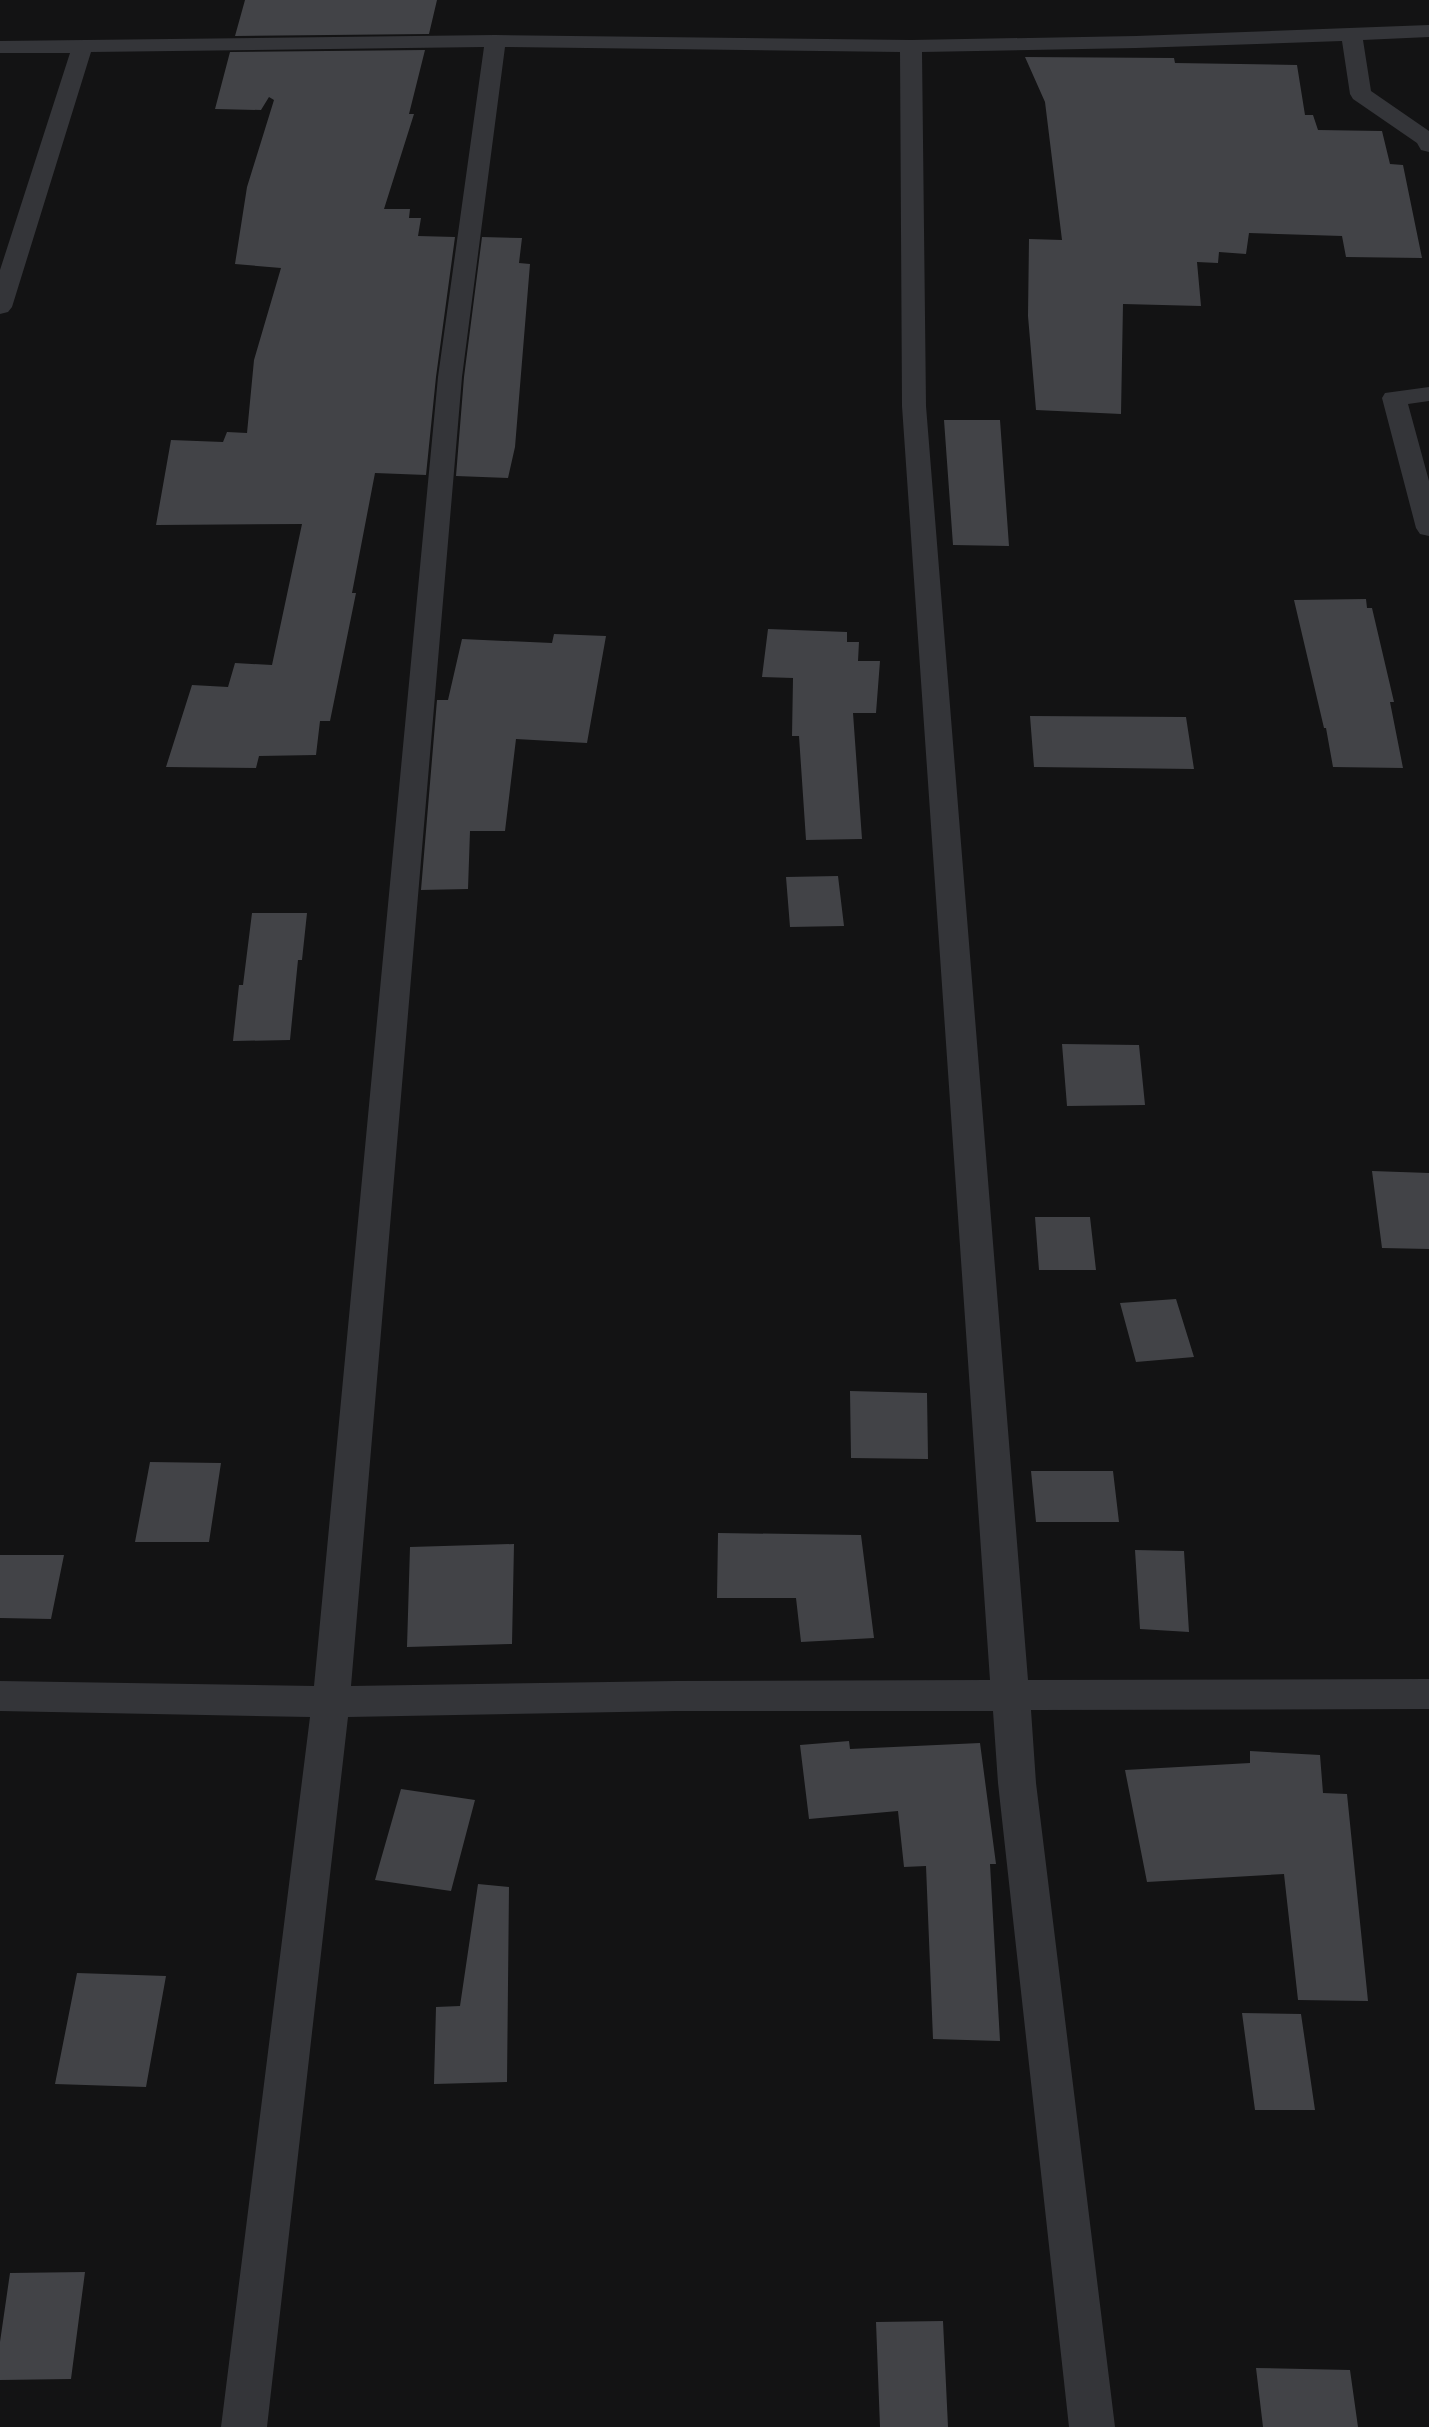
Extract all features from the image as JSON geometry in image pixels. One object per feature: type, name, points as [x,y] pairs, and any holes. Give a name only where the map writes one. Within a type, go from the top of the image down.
[{"type":"street","points":[[0,47],[495,41],[911,46],[1136,42],[1429,31]]},
{"type":"street","points":[[1351,34],[1361,94],[1427,140],[1429,145]]},
{"type":"street","points":[[244,2427],[331,1702],[449,389],[495,41]]},
{"type":"street","points":[[0,307],[82,46]]},
{"type":"street","points":[[911,46],[914,406],[1017,1783],[1092,2427]]},
{"type":"street","points":[[1429,394],[1394,398],[1429,528]]},
{"type":"street","points":[[0,1696],[331,1702],[1012,1694],[1429,1694]]},
{"type":"building","points":[[245,0],[437,0],[429,34],[235,36]]},
{"type":"building","points":[[425,50],[409,114],[414,114],[384,209],[410,209],[409,218],[421,218],[418,236],[455,237],[436,377],[426,475],[375,473],[352,593],[356,593],[330,721],[320,721],[316,755],[259,756],[256,768],[166,767],[192,685],[228,687],[235,663],[272,665],[302,524],[156,525],[171,440],[223,442],[227,432],[247,433],[254,360],[281,268],[235,264],[247,187],[274,100],[269,97],[261,110],[215,109],[230,52]]},
{"type":"building","points":[[1025,57],[1174,58],[1175,63],[1297,65],[1305,115],[1313,115],[1318,130],[1382,131],[1390,164],[1403,165],[1422,258],[1346,257],[1342,236],[1249,233],[1246,254],[1219,252],[1218,263],[1197,262],[1201,306],[1123,304],[1121,414],[1036,410],[1028,316],[1029,239],[1062,240],[1045,102]]},
{"type":"building","points":[[482,237],[522,238],[519,263],[530,264],[515,447],[508,478],[456,476],[464,377]]},
{"type":"building","points":[[944,420],[1000,420],[1009,546],[953,545]]},
{"type":"building","points":[[1366,599],[1367,608],[1372,608],[1394,702],[1390,702],[1403,768],[1333,767],[1326,728],[1324,728],[1294,600]]},
{"type":"building","points":[[768,629],[847,632],[847,642],[859,642],[858,661],[880,661],[876,713],[853,713],[862,839],[806,840],[799,736],[792,736],[793,678],[762,677]]},
{"type":"building","points":[[554,634],[606,636],[587,743],[516,739],[505,831],[470,831],[468,889],[421,890],[437,700],[448,700],[462,639],[552,643]]},
{"type":"building","points":[[1030,716],[1186,717],[1194,769],[1034,767]]},
{"type":"building","points":[[838,876],[844,926],[790,927],[786,877]]},
{"type":"building","points":[[252,913],[307,913],[302,960],[298,960],[290,1040],[233,1041],[239,985],[243,985]]},
{"type":"building","points":[[1062,1044],[1139,1045],[1145,1105],[1067,1106]]},
{"type":"building","points":[[1372,1171],[1429,1173],[1429,1249],[1382,1248]]},
{"type":"building","points":[[1035,1217],[1090,1217],[1096,1270],[1039,1270]]},
{"type":"building","points":[[1176,1299],[1194,1357],[1136,1362],[1120,1303]]},
{"type":"building","points":[[850,1391],[927,1393],[928,1459],[851,1458]]},
{"type":"building","points":[[150,1462],[221,1463],[209,1542],[135,1542]]},
{"type":"building","points":[[1031,1471],[1113,1471],[1119,1522],[1036,1522]]},
{"type":"building","points":[[718,1533],[861,1535],[874,1638],[801,1642],[796,1598],[717,1598]]},
{"type":"building","points":[[514,1544],[512,1644],[407,1647],[410,1547]]},
{"type":"building","points":[[1135,1550],[1184,1551],[1189,1632],[1140,1629]]},
{"type":"building","points":[[0,1555],[64,1555],[51,1619],[0,1618]]},
{"type":"building","points":[[849,1741],[850,1749],[980,1743],[996,1864],[990,1864],[1000,2041],[933,2039],[926,1866],[904,1867],[898,1811],[809,1819],[800,1745]]},
{"type":"building","points":[[1250,1751],[1320,1755],[1323,1793],[1347,1794],[1368,2001],[1298,2000],[1284,1874],[1147,1882],[1125,1770],[1250,1763]]},
{"type":"building","points":[[401,1789],[475,1800],[451,1891],[375,1880]]},
{"type":"building","points":[[478,1884],[509,1887],[507,2082],[434,2084],[436,2007],[460,2006]]},
{"type":"building","points":[[77,1973],[166,1976],[146,2087],[55,2084]]},
{"type":"building","points":[[1242,2013],[1301,2014],[1315,2110],[1255,2110]]},
{"type":"building","points":[[85,2272],[71,2379],[0,2380],[0,2342],[10,2273]]},
{"type":"building","points":[[943,2321],[948,2427],[880,2427],[876,2322]]},
{"type":"building","points":[[1256,2368],[1350,2370],[1358,2427],[1263,2427]]}]
